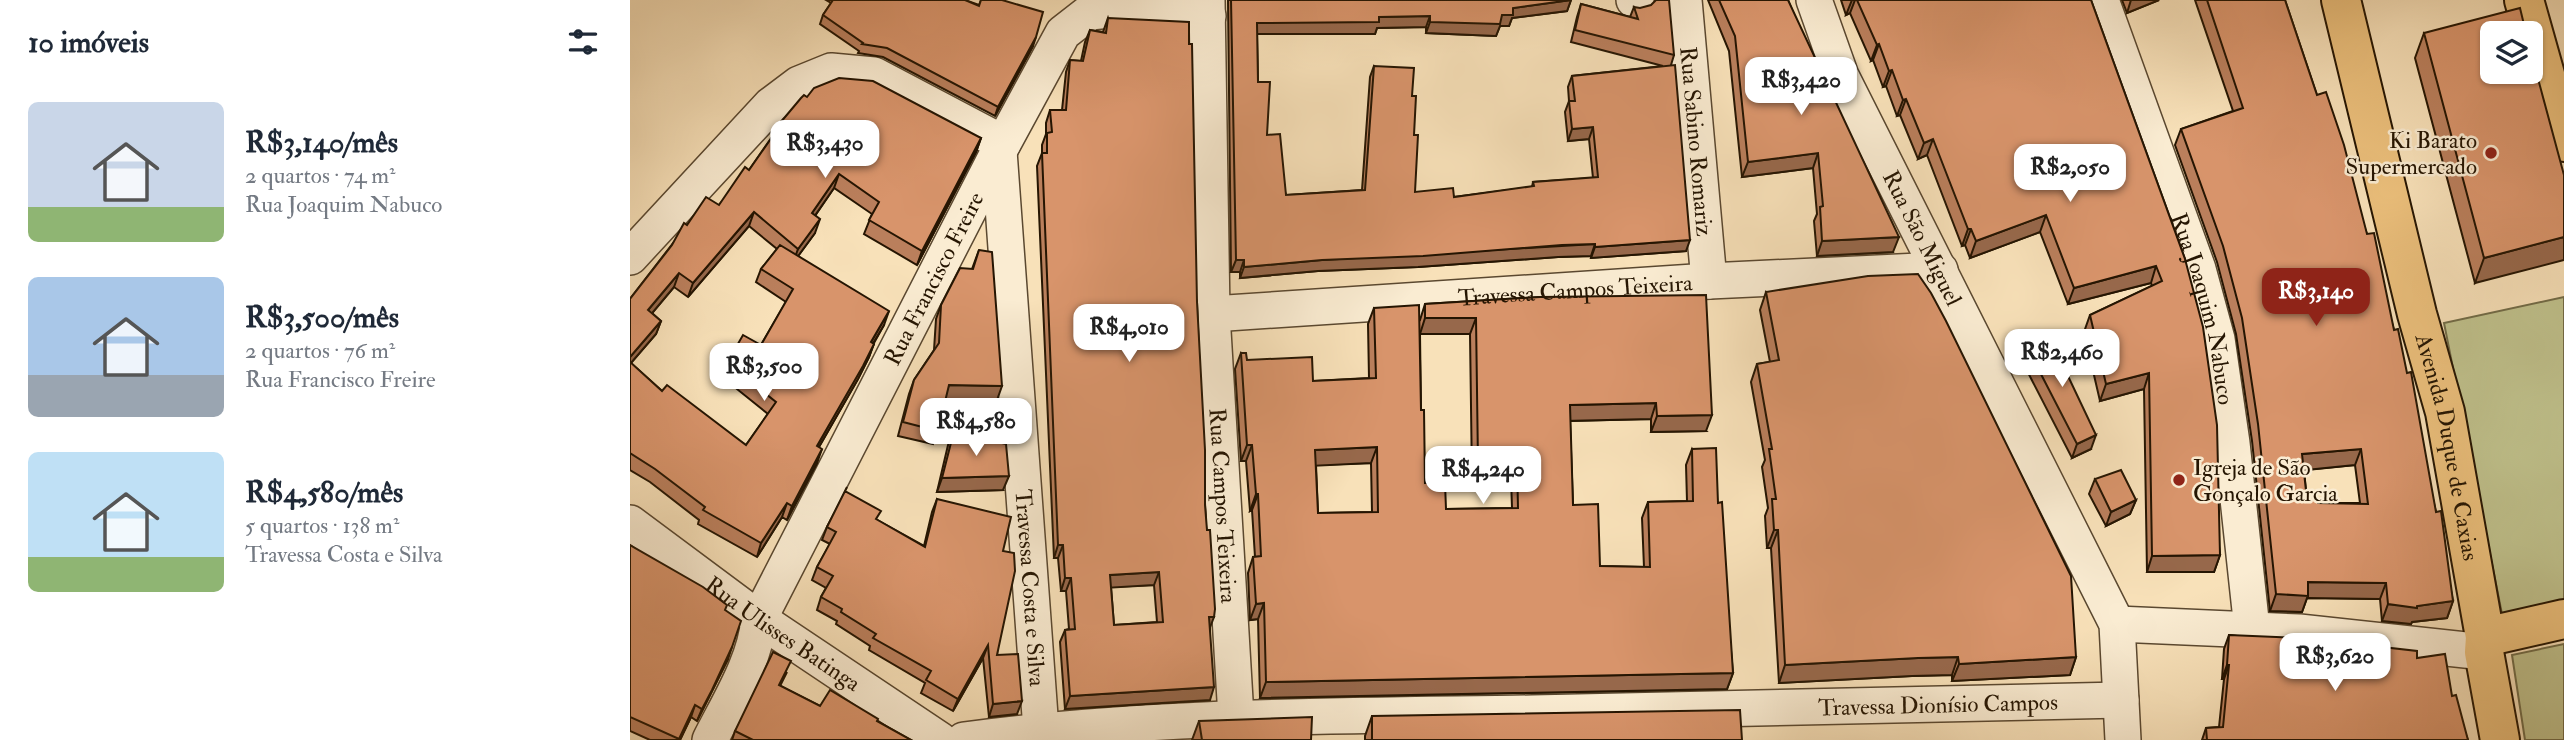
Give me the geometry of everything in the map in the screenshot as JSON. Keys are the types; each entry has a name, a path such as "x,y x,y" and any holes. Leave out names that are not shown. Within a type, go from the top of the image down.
{"main road":[{"path":"2524,0 2564,142"},
{"name":"Avenida Duque de Caxias","path":"2351,2 2417,314 2445,412 2500,740"},
{"path":"2484,644 2533,624 2564,619"}],"street":[{"name":"Rua Sabino Romariz","path":"1684,0 1709,281"},
{"name":"Rua São Miguel","path":"1814,0 1841,76 2118,624"},
{"name":"Rua Joaquim Nabuco","path":"2101,0 2198,268 2217,339 2232,443 2252,629"},
{"name":"Rua Francisco Freire","path":"710,740 746,667 757,638 759,619 1001,147 1063,33 1090,12 1207,8"},
{"name":"Rua Campos Teixeira","path":"1207,8 1212,314 1236,717"},
{"path":"630,257 771,105 799,83 831,71 874,75 1001,147"},
{"name":"Travessa Costa e Silva","path":"1001,147 1041,730"},
{"name":"Travessa Campos Teixeira","path":"1212,314 1709,281 1940,271"},
{"name":"Rua Ulisses Batinga","path":"630,523 759,619 940,740"},
{"path":"2123,740 2118,624 2252,629 2484,644"},
{"name":"Travessa Dionísio Campos","path":"964,740 1041,730 1185,731 1236,717 1757,725 2121,700"}],"green space":[{"path":"2564,297 2564,612 2503,619 2444,323"},
{"path":"2564,644 2564,740 2525,740 2512,655"}],"building":[{"path":"833,0 965,0 979,6 981,0 1002,0 1043,12 1036,37 998,107 887,48 862,44 823,15"},
{"path":"1231,0 1571,0 1513,8 1513,15 1502,15 1500,24 1430,22 1430,16 1379,17 1379,22 1257,23 1258,82 1270,82 1267,135 1280,134 1286,195 1365,190 1374,66 1414,68 1414,135 1418,135 1415,192 1453,188 1454,197 1534,186 1533,182 1598,177 1593,127 1572,129 1569,101 1575,101 1572,76 1675,65 1690,240 1595,247 1595,244 1562,245 1244,267 1244,260 1236,260"},
{"path":"1656,0 1669,0 1674,55 1575,30 1581,4 1638,19 1634,7 1651,5"},
{"path":"1719,0 1788,0 1899,237 1822,241 1820,207 1823,206 1818,153 1748,162 1735,36"},
{"path":"1857,0 2091,0 2185,259 2203,327 2217,425 2220,555 2152,556 2149,373 2106,384 2090,315 2162,281 2156,266 2074,288 2046,215 1976,241 1971,229 1968,229 1933,139 1924,143 1906,99 1903,100 1892,70 1889,71"},
{"path":"2207,0 2285,0 2317,95 2326,92 2344,145 2367,234 2374,233 2394,330 2398,329 2407,373 2411,372 2436,512 2441,511 2453,601 2417,608 2388,604 2386,583 2308,582 2308,596 2276,594 2258,424 2242,318 2223,246 2181,129 2243,108","holes":["2361,449 2368,504 2318,503 2317,499 2307,500 2302,454"]},
{"name":"Ki Barato Supermercado","path":"2520,8 2523,21 2480,21 2480,84 2539,84 2564,175 2564,237 2484,258 2424,33"},
{"path":"1108,18 1189,22 1189,44 1192,44 1197,302 1205,450 1205,505 1207,530 1210,530 1215,609 1214,617 1209,617 1214,687 1070,696 1065,630 1075,629 1071,578 1065,578 1063,545 1058,545 1042,153 1047,153 1047,133 1052,132 1050,110 1066,110 1070,60 1083,61 1090,30 1106,33","holes":["1159,572 1163,622 1114,625 1110,575"]},
{"path":"839,78 873,81 981,138 922,251 869,220 879,202 839,174 812,213 820,219 798,249 754,212 693,283 679,273 648,310 661,321 630,357 630,299 672,245 684,223 687,225 706,197 719,205 745,167 749,170 777,130 775,129 804,95 807,97 814,88"},
{"path":"780,245 889,311 871,342 874,344 863,366 817,446 822,449 792,506 787,503 761,543 703,510 705,507 630,453 630,362 662,391 667,385 746,445 776,402 727,363 743,335 761,345 793,289 761,269"},
{"path":"979,250 992,252 1002,386 949,385 938,431 903,422 914,380 939,343 941,305 960,268 973,269"},
{"path":"1918,274 1946,321 2071,576 2076,657 1959,664 1958,657 1785,665 1778,530 1774,530 1772,499 1776,499 1769,449 1772,449 1757,364 1779,360 1766,292 1868,276"},
{"path":"1706,295 1712,415 1657,416 1656,403 1570,405 1573,505 1598,504 1600,566 1650,567 1648,502 1693,501 1692,449 1716,448 1718,503 1722,502 1733,673 1266,682 1264,603 1256,604 1253,557 1261,556 1258,494 1252,445 1247,445 1241,353 1246,353 1247,360 1312,357 1313,381 1376,378 1374,308 1419,305 1425,483 1445,483 1446,509 1518,508 1517,462 1478,462 1476,318 1425,318 1425,304 1540,297","holes":["1377,447 1378,512 1318,513 1315,450"]},
{"path":"2049,336 2096,435 2077,444 2027,347"},
{"path":"954,431 1006,444 1009,476 942,478"},
{"path":"2121,470 2136,500 2111,512 2095,479"},
{"path":"845,491 881,511 876,519 925,547 937,499 1011,517 1003,551 1014,553 1015,571 997,655 1018,654 1022,701 993,704 988,645 958,699 926,680 931,671 873,638 876,634 821,597 833,576 817,567 836,532 827,527"},
{"path":"630,545 703,587 727,605 725,610 741,621 712,690 702,709 695,705 679,739 630,717"},
{"path":"2229,635 2303,638 2417,651 2417,658 2445,654 2452,696 2456,695 2468,740 2207,740 2206,728 2223,727"},
{"path":"773,652 791,661 779,685 820,706 830,690 911,740 753,740 735,731"},
{"path":"1740,710 1742,740 1372,740 1372,716"},
{"path":"1312,717 1311,740 1202,740 1199,721"}],"place":[{"name":"Ki Barato Supermercado","path":"2491,153"},
{"name":"Igreja de São Gonçalo Garcia","path":"2179,480"}]}
